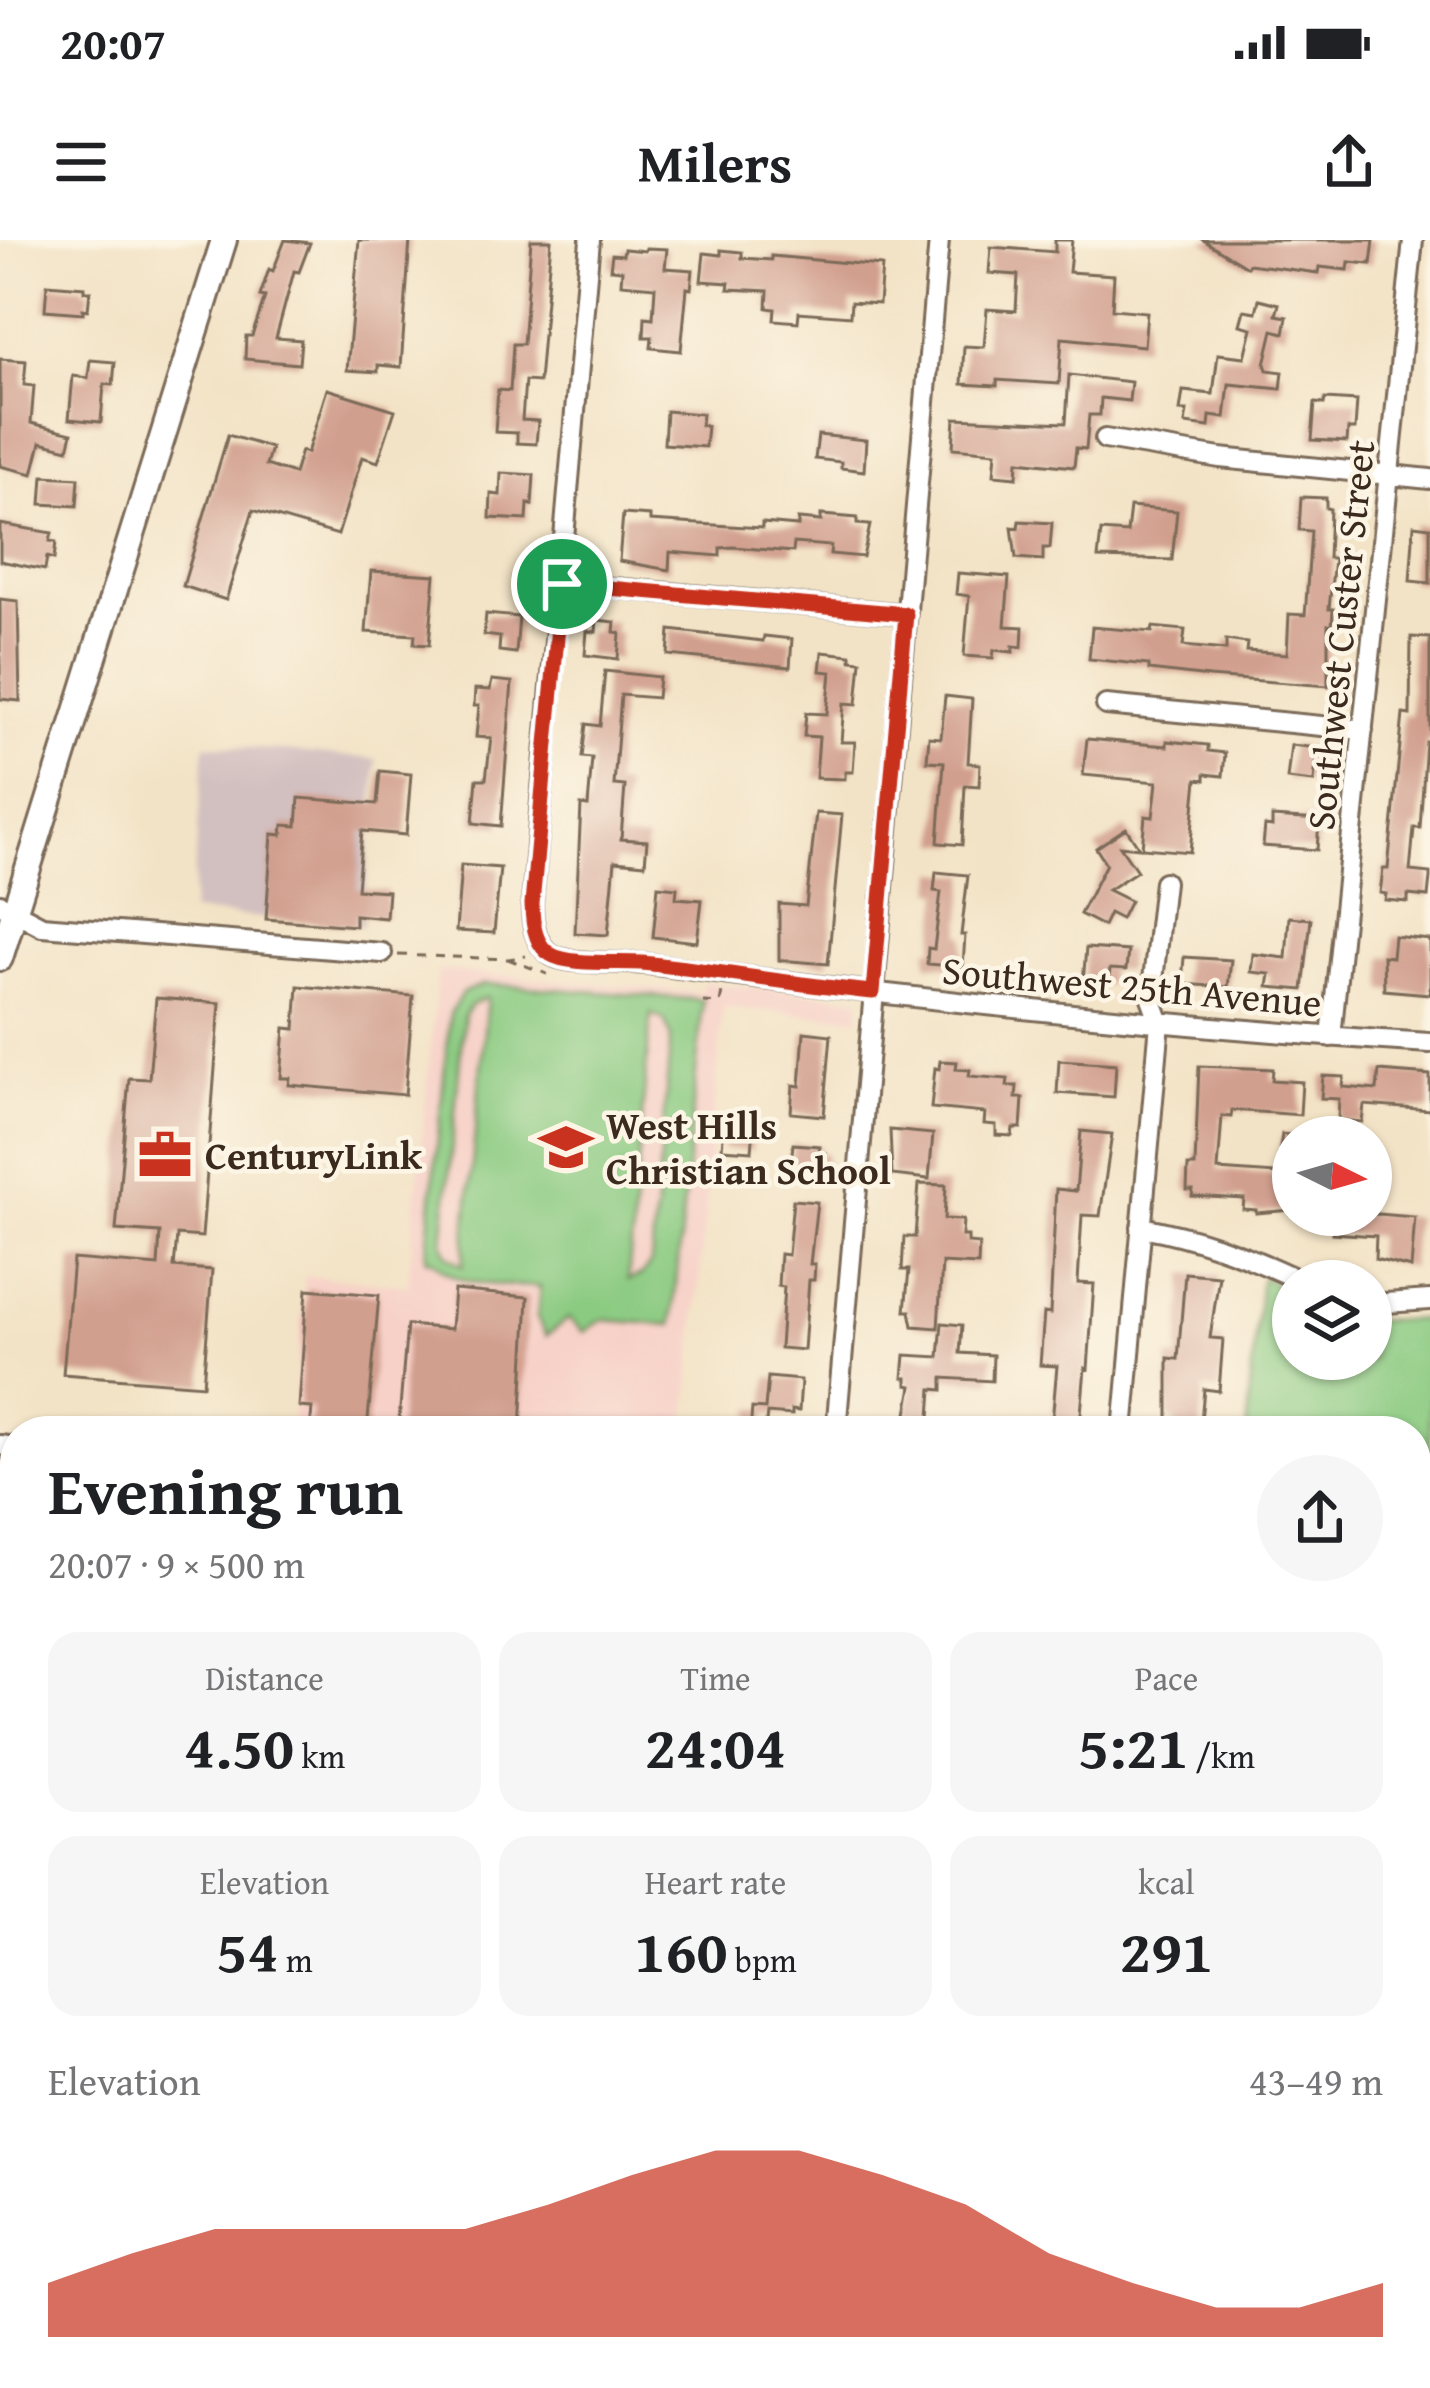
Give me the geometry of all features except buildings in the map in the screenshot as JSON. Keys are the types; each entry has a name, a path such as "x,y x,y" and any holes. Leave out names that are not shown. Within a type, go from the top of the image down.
{"main road":[{"path":"0,958 7,908 224,240"}],"street":[{"path":"544,949 535,931 532,904 590,240"},
{"path":"837,1416 939,240"},
{"name":"Southwest Custer Street","path":"1331,1037 1414,240"},
{"path":"1105,439 1220,458 1430,479"},
{"path":"523,580 906,614"},
{"path":"1106,705 1363,730"},
{"path":"1124,1416 1160,1023 1151,998 1164,882"},
{"path":"7,908 42,926 382,953"},
{"name":"Southwest 25th Avenue","path":"544,949 557,957 642,963 896,998 1430,1043"},
{"path":"1141,1227 1190,1236 1272,1267"},
{"path":"1392,1303 1430,1300"}],"path":[{"path":"382,953 508,959 544,949"}],"shaded area":[{"path":"205,744 377,759 363,926 191,912"},
{"name":"West Hills Christian School","path":"438,970 701,993 703,983 860,998 859,1018 723,1007 687,1416 293,1416 305,1276 408,1285"}],"green space":[{"path":"484,984 703,1000 672,1325 602,1320 584,1332 569,1318 546,1336 537,1318 540,1287 468,1281 426,1259 450,1014 462,993","holes":["487,999 463,1266 447,1255 443,1242 464,1015 471,1005","651,1014 664,1020 671,1036 651,1262 642,1275 628,1280"]},
{"path":"1261,1277 1272,1282 1272,1380 1392,1380 1392,1320 1430,1319 1430,1416 1247,1416"}],"place":[{"name":"West Hills Christian School","path":"566,1147"},
{"name":"CenturyLink","path":"165,1155"}],"route":[{"path":"562,584 906,614 873,992 557,957 544,949 532,920 532,904 562,584"}]}
